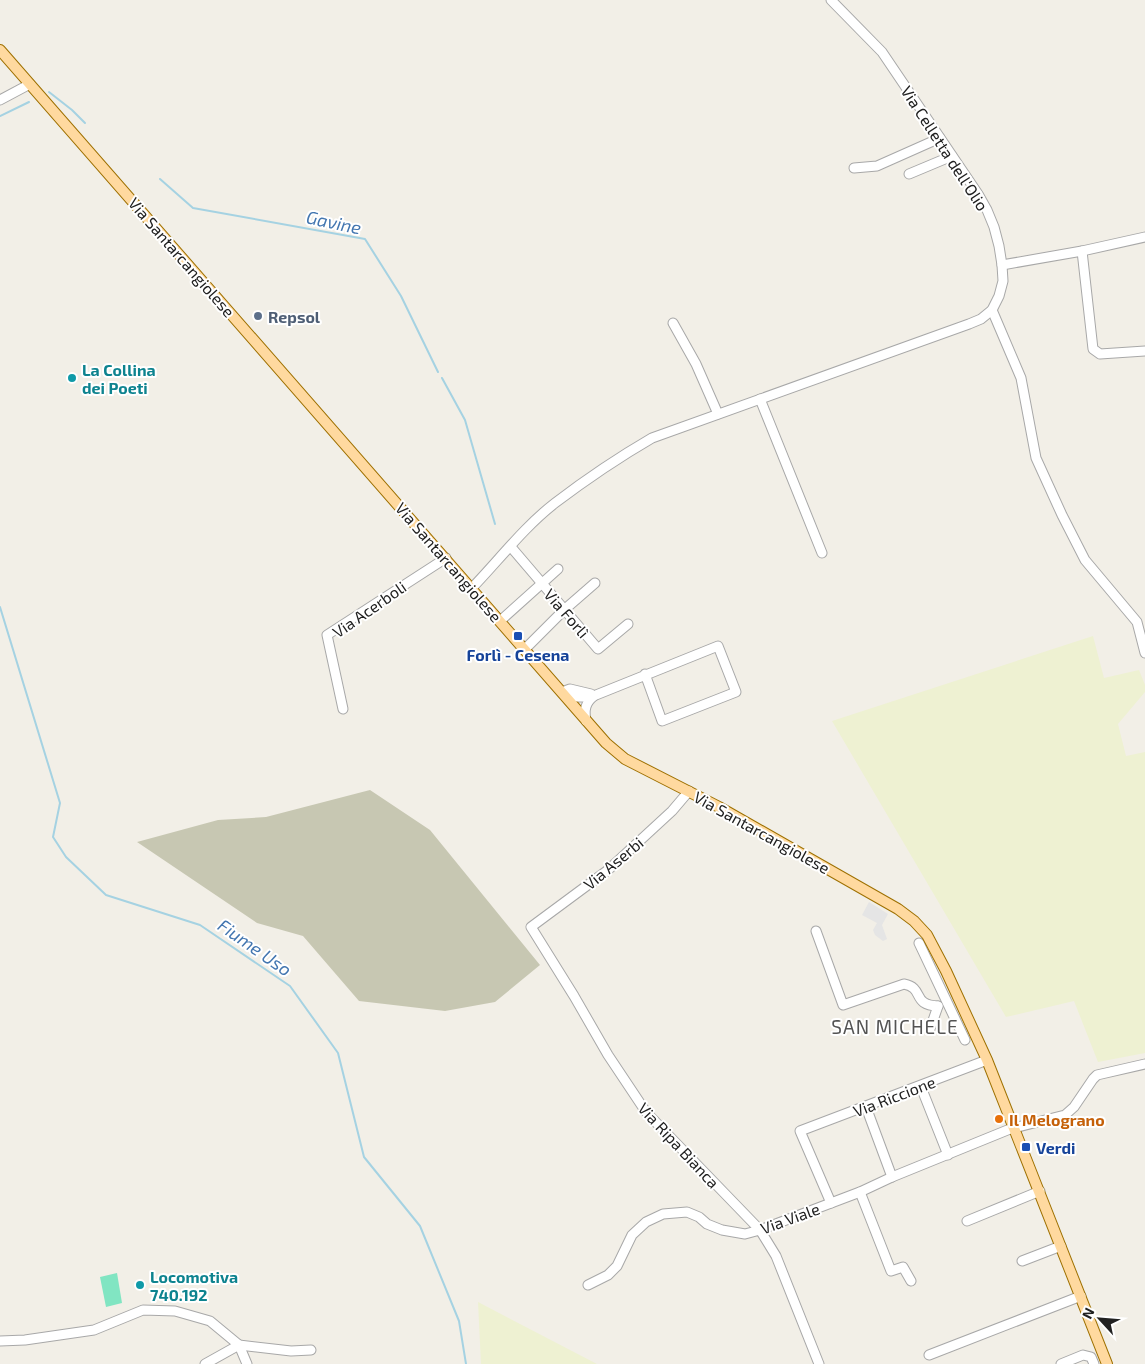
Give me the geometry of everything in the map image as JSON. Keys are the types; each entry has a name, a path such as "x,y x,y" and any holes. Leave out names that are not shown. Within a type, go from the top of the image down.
{"main road":[{"name":"Via Santarcangiolese","path":"0,50 606,743 625,758 689,791 890,904 914,921 926,935 987,1060 1108,1364"}],"street":[{"name":"Via Celletta dell'Olio","path":"831,0 882,52 987,210 994,227 1002,265 1002,289 992,310"},
{"path":"0,100 30,84"},
{"path":"854,168 877,166 940,138"},
{"path":"909,174 952,156"},
{"path":"1002,265 1082,251 1145,237"},
{"path":"1082,251 1093,349 1100,354 1145,351"},
{"path":"472,588 555,503 652,438 969,324 981,319 992,310 1021,378 1036,458 1085,560 1138,622 1145,653"},
{"path":"673,323 696,364 718,414"},
{"path":"760,399 822,553"},
{"name":"Via Forlì","path":"511,547 598,650 628,624"},
{"name":"Via Acerboli","path":"343,709 328,635 446,558"},
{"path":"500,621 558,569"},
{"path":"525,649 564,610 596,583"},
{"path":"565,694 589,697 596,695 645,674 718,646 736,692 662,721 645,674"},
{"path":"586,721 584,712 586,704 596,695"},
{"name":"Via Aserbi","path":"531,927 608,870 672,811 689,791"},
{"name":"Via Ripa Bianca","path":"531,927 608,1055 646,1112 760,1230 776,1256 819,1364"},
{"path":"816,931 843,1005 904,984 910,985 916,990 922,1002 926,1005 938,1006"},
{"path":"919,943 965,1040"},
{"path":"930,1029 938,1006 956,994"},
{"name":"Via Riccione","path":"831,1203 800,1131 921,1087 987,1060"},
{"name":"Via Viale","path":"588,1286 608,1275 617,1266 632,1235 646,1222 663,1214 687,1212 699,1217 706,1224 722,1230 745,1234 760,1230 860,1192 892,1177 1015,1128 1066,1115 1097,1075 1145,1064"},
{"path":"921,1087 948,1155"},
{"path":"866,1107 892,1177"},
{"path":"967,1221 1040,1191"},
{"path":"860,1192 891,1271 904,1267 911,1281"},
{"path":"1022,1261 1061,1246"},
{"path":"929,1355 1081,1296"},
{"path":"0,1342 94,1330 143,1310 175,1311 210,1321 240,1345 247,1364"},
{"path":"205,1364 240,1345 291,1351 311,1350"},
{"path":"1061,1364 1083,1355 1092,1360"}],"shaded area":[{"path":"1093,636 1104,678 1139,670 1145,685 1145,692 1118,724 1126,756 1145,752 1145,1053 1098,1062 1074,1001 1006,1017 832,721"},
{"path":"370,790 430,830 540,965 495,1002 445,1011 359,1001 303,936 257,923 137,842 218,820 266,817"},
{"path":"869,902 888,914 882,925 887,939 883,941 875,935 873,930 877,923 862,915"},
{"path":"478,1302 597,1364 481,1364"}],"green space":[{"path":"117,1273 122,1303 106,1307 100,1277"}],"waterway":[{"name":"Gavine","path":"49,92 85,123"},
{"name":"Gavine","path":"0,116 29,102"},
{"name":"Gavine","path":"160,179 193,208 365,239 401,296 438,372"},
{"name":"Gavine","path":"442,378 465,420 495,524"},
{"name":"Fiume Uso","path":"0,607 60,803 53,837 66,857 106,895 200,925 290,986 338,1053 364,1157 420,1226 459,1321 466,1364"}],"place":[{"name":"Repsol","path":"258,316"},
{"name":"La Collina dei Poeti","path":"72,378"},
{"name":"Forlì - Cesena","path":"518,636"},
{"name":"Il Melograno","path":"999,1119"},
{"name":"Verdi","path":"1026,1147"},
{"name":"Locomotiva 740.192","path":"140,1285"}],"district":[{"name":"SAN MICHELE","path":"895,1026"}]}
